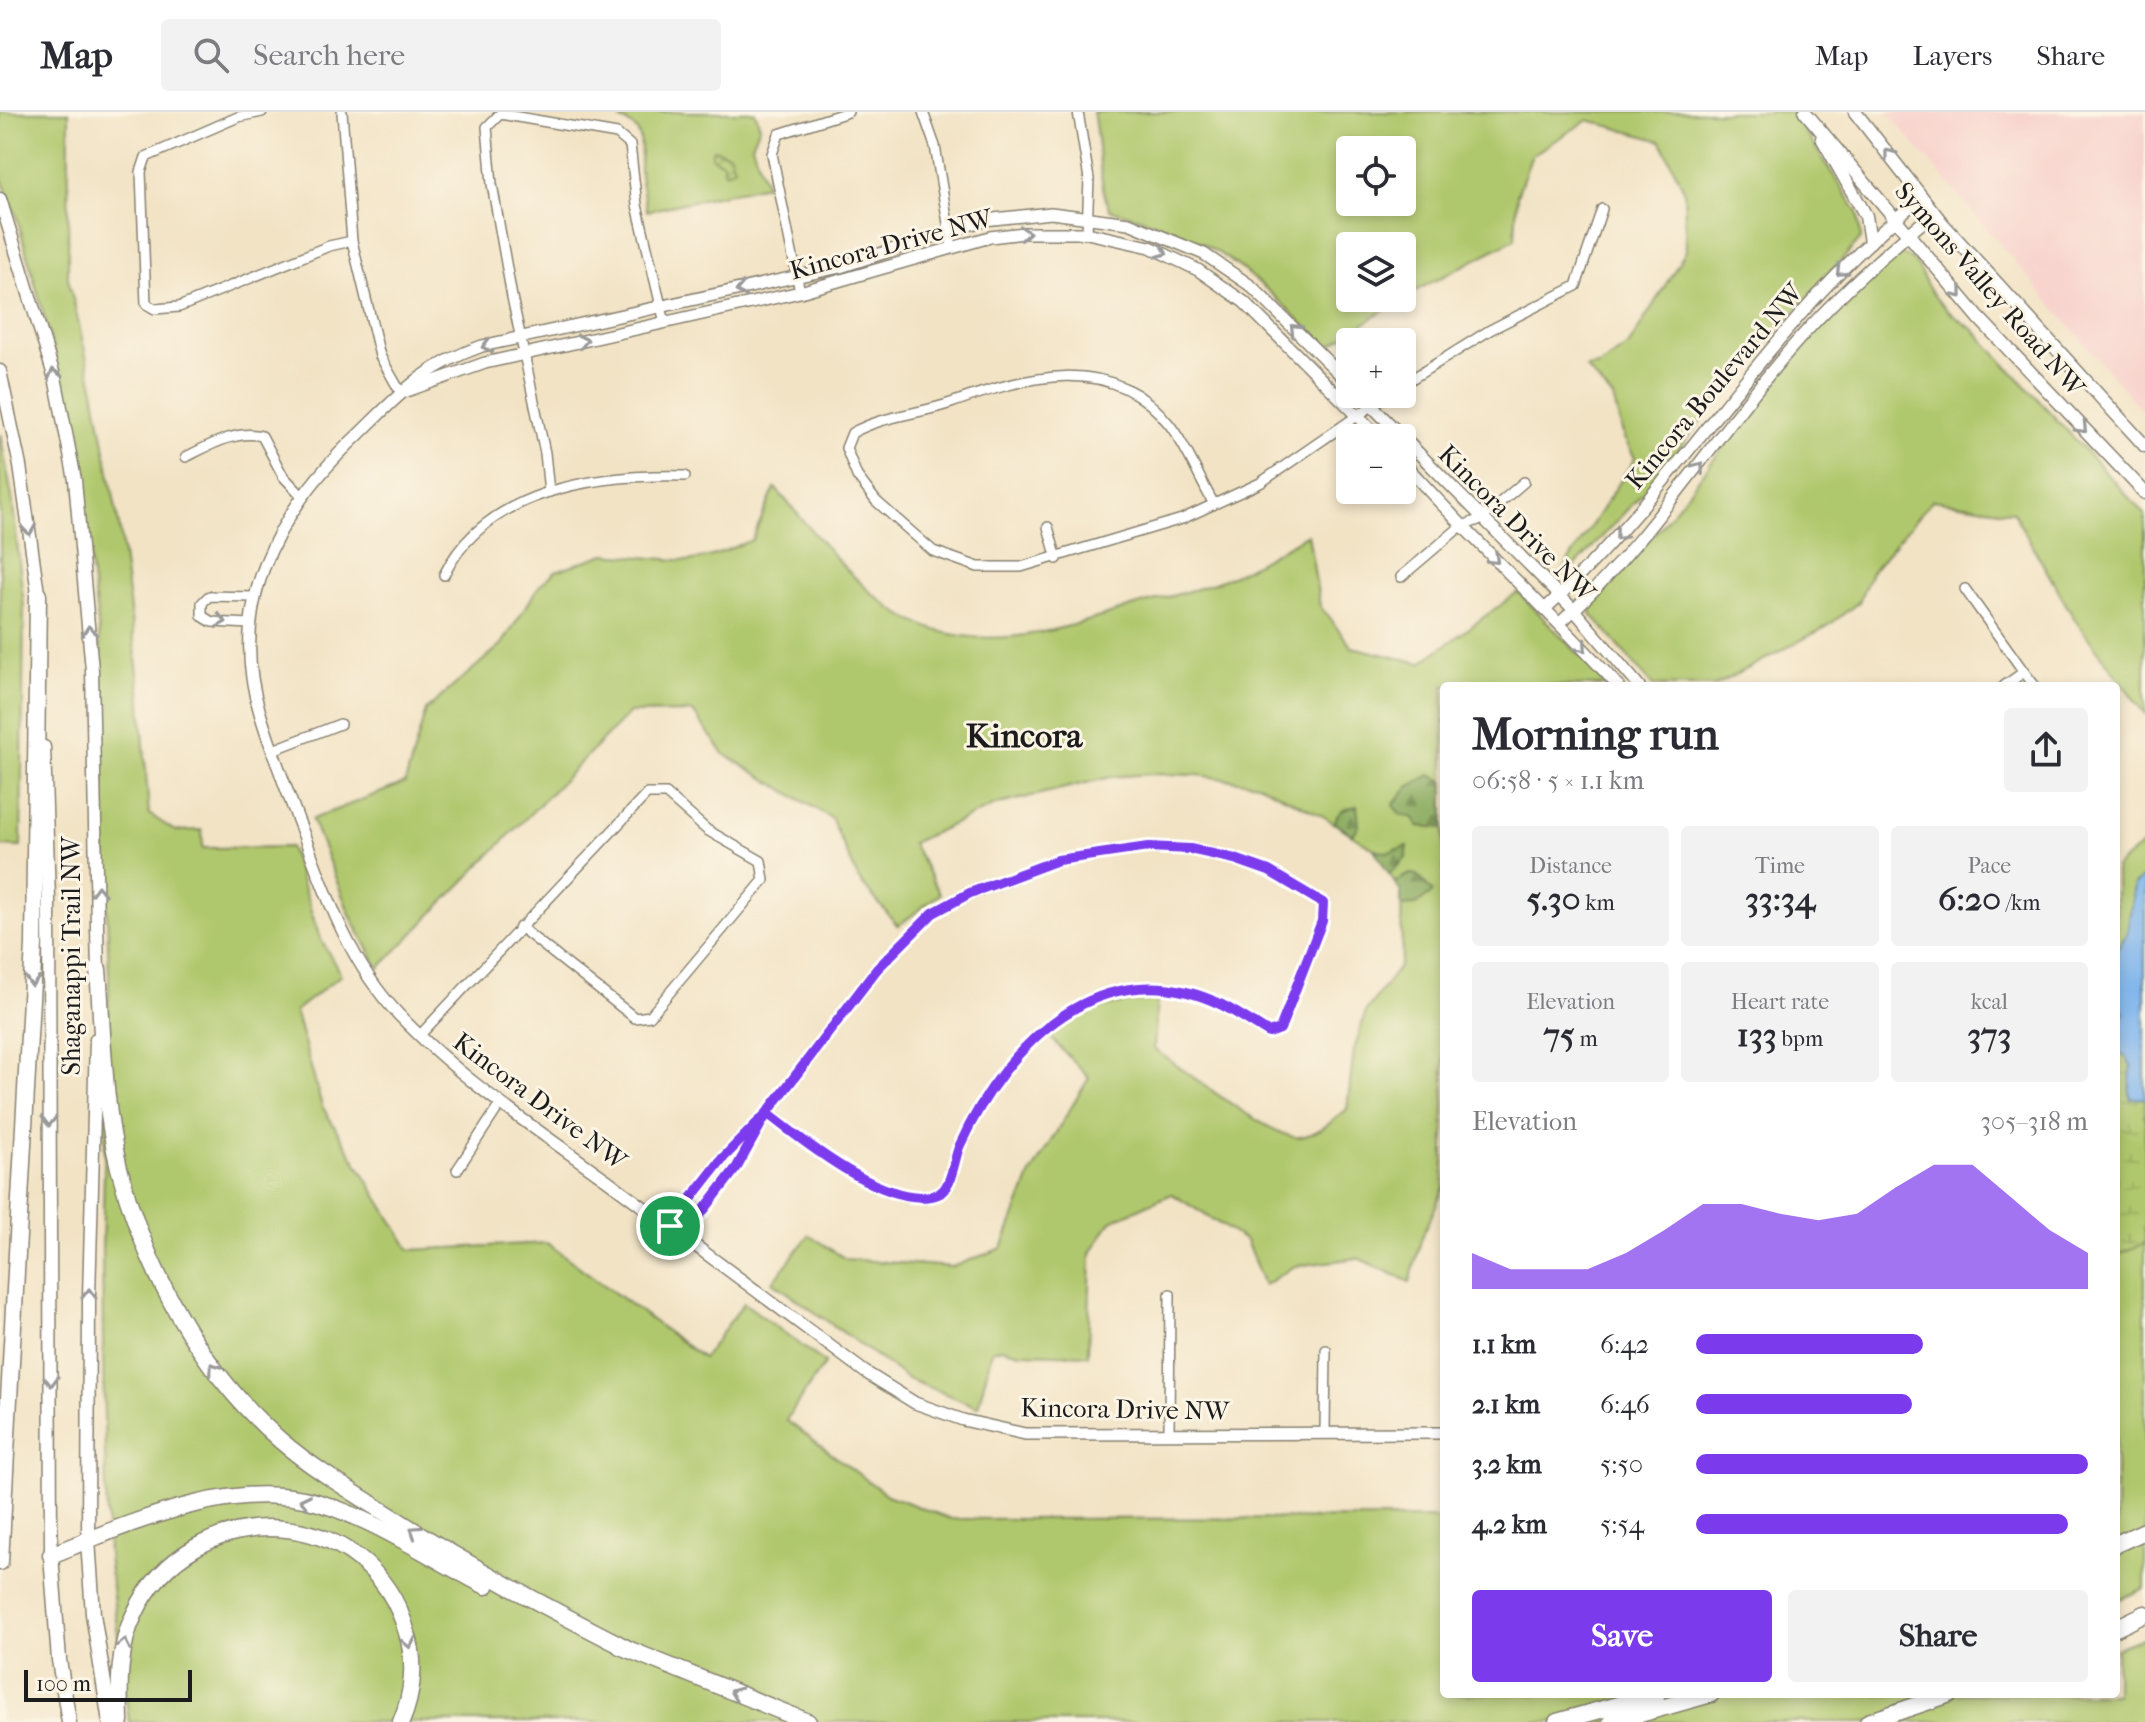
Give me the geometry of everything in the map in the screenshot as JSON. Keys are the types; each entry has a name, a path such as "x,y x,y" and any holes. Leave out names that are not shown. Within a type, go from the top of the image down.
{"highway":[{"path":"0,1562 34,945 38,595"},
{"path":"98,969 110,1120 133,1216 169,1297 225,1383 280,1440 310,1464 456,1557 630,1650"},
{"path":"51,1555 88,1540 216,1501 261,1495 299,1498 359,1519 514,1601 808,1722"},
{"path":"120,1722 119,1673 125,1641 134,1614 152,1584 176,1559 214,1538 254,1527 276,1527 310,1534 346,1548 380,1577 403,1618 412,1661 410,1694 401,1722"},
{"path":"2120,1542 2145,1531"},
{"path":"2120,1628 2145,1614"},
{"path":"2120,1629 2145,1622"},
{"path":"1557,1722 1643,1698"},
{"path":"1611,1722 1697,1698"},
{"path":"1868,1722 1938,1698"}],"main road":[{"name":"Symons Valley Road NW","path":"1805,112 1910,232 1979,318 2145,493"},
{"path":"1805,112 1866,216 1870,242"},
{"name":"Symons Valley Road NW","path":"1855,112 1934,213 2145,446"},
{"name":"Shaganappi Trail NW","path":"0,199 52,368 75,480 92,670 98,969 89,1297 88,1540 93,1614 110,1722"},
{"name":"Shaganappi Trail NW","path":"0,371 20,466 38,595 49,899 51,1555 59,1660 69,1722"}],"street":[{"path":"262,112 238,117 146,157 141,172 146,304 155,309 179,307 329,246 352,241"},
{"path":"342,112 352,241 380,356 401,393"},
{"path":"800,292 772,154 774,143 779,134 848,112"},
{"path":"923,112 935,146 952,247"},
{"path":"1078,112 1089,179 1087,233"},
{"path":"549,492 545,453 522,353 492,184 487,127 500,114 617,134 630,145 637,205 665,323"},
{"name":"Kincora Boulevard NW","path":"1546,608 1633,519 1787,327 1870,242 1922,197"},
{"path":"1416,376 1490,330 1576,286 1602,209"},
{"name":"Kincora Boulevard NW","path":"1560,623 1667,509 1776,365 1910,232 1934,213"},
{"name":"Kincora Drive NW","path":"1336,371 1230,270 1153,230 1088,215 1015,214 948,231 797,278 520,338 454,356 414,379 341,450 303,497 274,540 253,597 250,624 257,698 273,750 342,932 367,977 420,1035 501,1103 865,1372 915,1403 963,1420 1025,1434 1440,1433"},
{"name":"Kincora Drive NW","path":"401,393 522,353 800,292 952,247 1024,233 1087,233 1150,247 1221,285 1244,302 1367,424"},
{"path":"1214,504 1169,424 1133,392 1085,377 1064,374 1029,377 852,433 846,448 857,476 876,501 933,551 961,562 991,568 1021,567 1057,559 1182,519 1260,483 1369,408"},
{"name":"Kincora Drive NW","path":"1374,408 1560,595 1636,682"},
{"path":"186,457 250,432 262,436 283,476 303,497"},
{"path":"444,575 456,549 482,523 519,502 549,492 632,477 685,476"},
{"name":"Kincora Drive NW","path":"1416,477 1460,527 1546,608 1614,682"},
{"path":"1401,577 1460,527 1481,519 1524,482"},
{"path":"1048,527 1057,559"},
{"path":"1965,589 2032,682"},
{"path":"250,624 212,622 202,616 202,603 209,596 253,597"},
{"path":"2010,682 2024,672"},
{"path":"273,750 340,724"},
{"path":"420,1035 520,927 647,794 666,794 707,830 761,861 765,873 764,880 650,1016 635,1018 520,927"},
{"path":"670,1226 722,1159 767,1113 867,982 915,930 951,902 1011,876 1093,852 1169,847 1247,863 1301,887 1323,903 1322,921 1280,1029 1269,1033 1220,1004 1175,992 1148,989 1107,994 1074,1008 1041,1029 999,1076 958,1148 945,1188 937,1194 906,1194 861,1178 830,1161 767,1113"},
{"path":"457,1170 501,1103"},
{"path":"684,1236 737,1167 767,1113"},
{"path":"1169,1433 1170,1294"},
{"path":"1325,1432 1326,1350"}],"shaded area":[{"path":"1887,112 2145,112 2145,414"}],"green space":[{"path":"0,112 69,112 68,278 94,390 120,531 140,689 149,814 175,831 202,830 203,848 290,847 320,938 341,975 295,1011 322,1106 410,1250 547,1243 703,1358 744,1303 825,1363 786,1420 887,1495 951,1519 1440,1518 1440,1698 2120,1698 2120,1646 2145,1637 2145,1722 129,1722 108,1556 104,1421 102,1249 109,978 99,633 86,528 55,356 16,214 0,175"},
{"path":"623,112 755,112 760,126 752,145 766,185 647,211 641,178 641,142 636,129 621,120"},
{"path":"1093,112 1792,112 1858,212 1861,239 1743,369 1650,485 1564,578 1559,576 1635,458 1624,438 1613,398 1586,368 1599,366 1629,345 1686,251 1684,190 1661,141 1588,120 1532,155 1517,195 1515,239 1416,290 1416,232 1336,232 1336,312 1382,312 1358,328 1336,328 1336,342 1327,348 1254,278 1205,245 1178,232 1110,210 1104,190"},
{"path":"713,149 729,154 734,168 725,172 723,163 711,157"},
{"path":"1899,254 1914,262 1941,304 1973,329 2145,515 2145,714 2075,620 2013,512 1932,500 1871,572 1859,602 1828,626 1723,682 1650,682 1591,614 1599,593 1657,531 1771,384 1869,272"},
{"path":"0,433 12,497 24,607 21,847 0,846"},
{"path":"775,488 831,553 877,598 923,625 952,634 983,638 1045,632 1188,592 1245,569 1308,534 1320,606 1352,647 1421,663 1518,592 1606,682 1440,682 1440,1197 1422,1237 1410,1282 1358,1258 1295,1266 1264,1285 1246,1241 1172,1194 1111,1221 1091,1253 1088,1355 1020,1353 1001,1348 992,1351 978,1407 908,1379 773,1282 809,1235 846,1259 952,1267 1002,1248 1031,1174 1089,1078 1049,1036 1086,1013 1127,1002 1157,1000 1154,1049 1250,1116 1288,1135 1300,1137 1313,1133 1347,1109 1354,1050 1366,1011 1399,967 1402,955 1401,892 1374,849 1323,816 1258,784 1198,775 1111,777 995,805 912,843 940,894 898,926 859,880 831,818 724,754 693,712 629,713 379,968 351,917 312,819 405,783 426,710 502,644 540,585 556,571 605,554 689,561 712,556 752,540"},
{"path":"1430,775 1440,779 1440,828 1418,826 1414,818 1400,814 1393,805 1407,788"},
{"path":"1357,806 1359,825 1353,835 1335,823 1342,811"},
{"path":"2145,843 2145,1588 2120,1599 2120,863"},
{"path":"1408,846 1406,858 1389,874 1374,849 1388,852"},
{"path":"1410,874 1417,875 1433,892 1416,905 1401,906 1401,892 1394,882"},
{"path":"2145,875 2145,1243 2120,1253 2120,944 2127,934 2134,885"}],"water":[{"path":"2145,875 2145,1098 2131,1099 2131,1066 2120,1054 2120,1024 2124,1012 2120,1005 2120,944 2127,934 2134,885"}],"district":[{"name":"Kincora","path":"1024,735"}],"route":[{"path":"670,1226 684,1236 737,1167 767,1113 817,1043 877,969 933,913 951,902 1058,860 1127,847 1169,847 1223,856 1269,871 1314,894 1323,903 1322,921 1280,1029 1269,1033 1220,1004 1175,992 1148,989 1107,994 1049,1022 1020,1049 979,1107 958,1148 945,1188 937,1194 906,1194 861,1178 830,1161 767,1113 722,1159 670,1226"}]}
